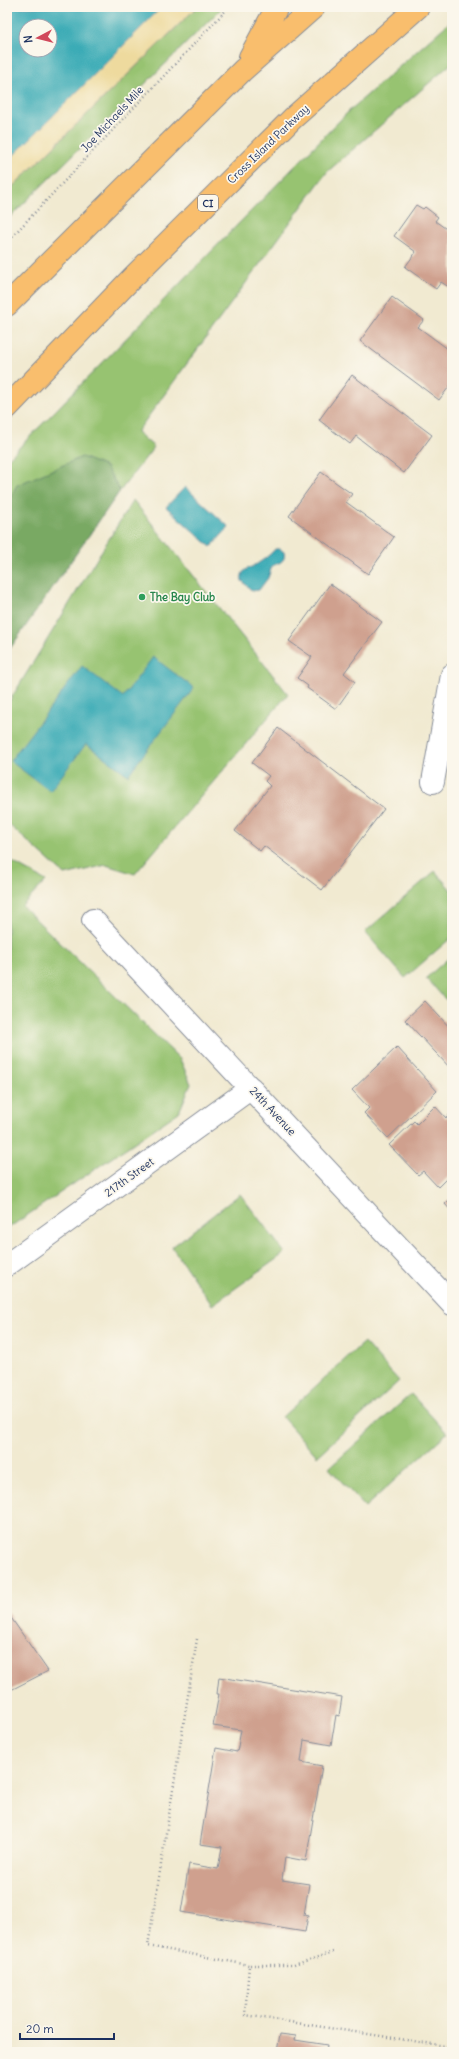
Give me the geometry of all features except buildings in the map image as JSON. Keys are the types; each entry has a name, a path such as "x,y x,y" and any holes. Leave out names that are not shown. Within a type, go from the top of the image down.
{"highway":[{"path":"243,70 277,7"},
{"path":"7,305 243,70 314,7"},
{"name":"Cross Island Parkway","path":"7,408 132,278 294,118 418,7"}],"street":[{"path":"433,782 452,674"},
{"name":"24th Avenue","path":"93,920 452,1304"},
{"name":"217th Street","path":"7,1265 251,1088"}],"path":[{"name":"Joe Michaels Mile","path":"7,242 229,7"},
{"path":"197,1639 148,1946 249,1964 294,1964 333,1952"},
{"path":"249,1964 245,2015 452,2047"}],"green space":[{"path":"197,7 223,7 7,220 7,192"},
{"path":"452,20 452,63 327,172 137,432 154,447 120,491 106,467 18,485 7,503 7,460 348,112"},
{"path":"82,457 106,467 120,491 7,653 7,503 17,485"},
{"name":"The Bay Club","path":"133,500 288,694 135,874 106,865 65,875 7,823 7,705"},
{"path":"7,859 46,881 22,906 180,1059 191,1084 179,1112 7,1229"},
{"path":"435,871 452,891 452,937 405,978 365,932"},
{"path":"452,955 452,995 446,1000 426,978"},
{"path":"240,1194 285,1253 212,1305 172,1247"},
{"path":"364,1342 399,1381 317,1456 282,1417"},
{"path":"411,1394 447,1433 365,1507 329,1468"}],"sand":[{"path":"162,7 197,7 7,192 7,162"}],"water":[{"path":"7,7 162,7 7,162"},
{"path":"185,487 229,527 211,547 166,507"},
{"path":"275,549 280,549 284,552 283,560 272,566 268,578 259,590 252,591 242,581 242,574 264,559"},
{"path":"153,657 194,688 128,775 86,744 50,791 10,761 82,666 123,697"}],"place":[{"name":"The Bay Club","path":"142,597"}]}
